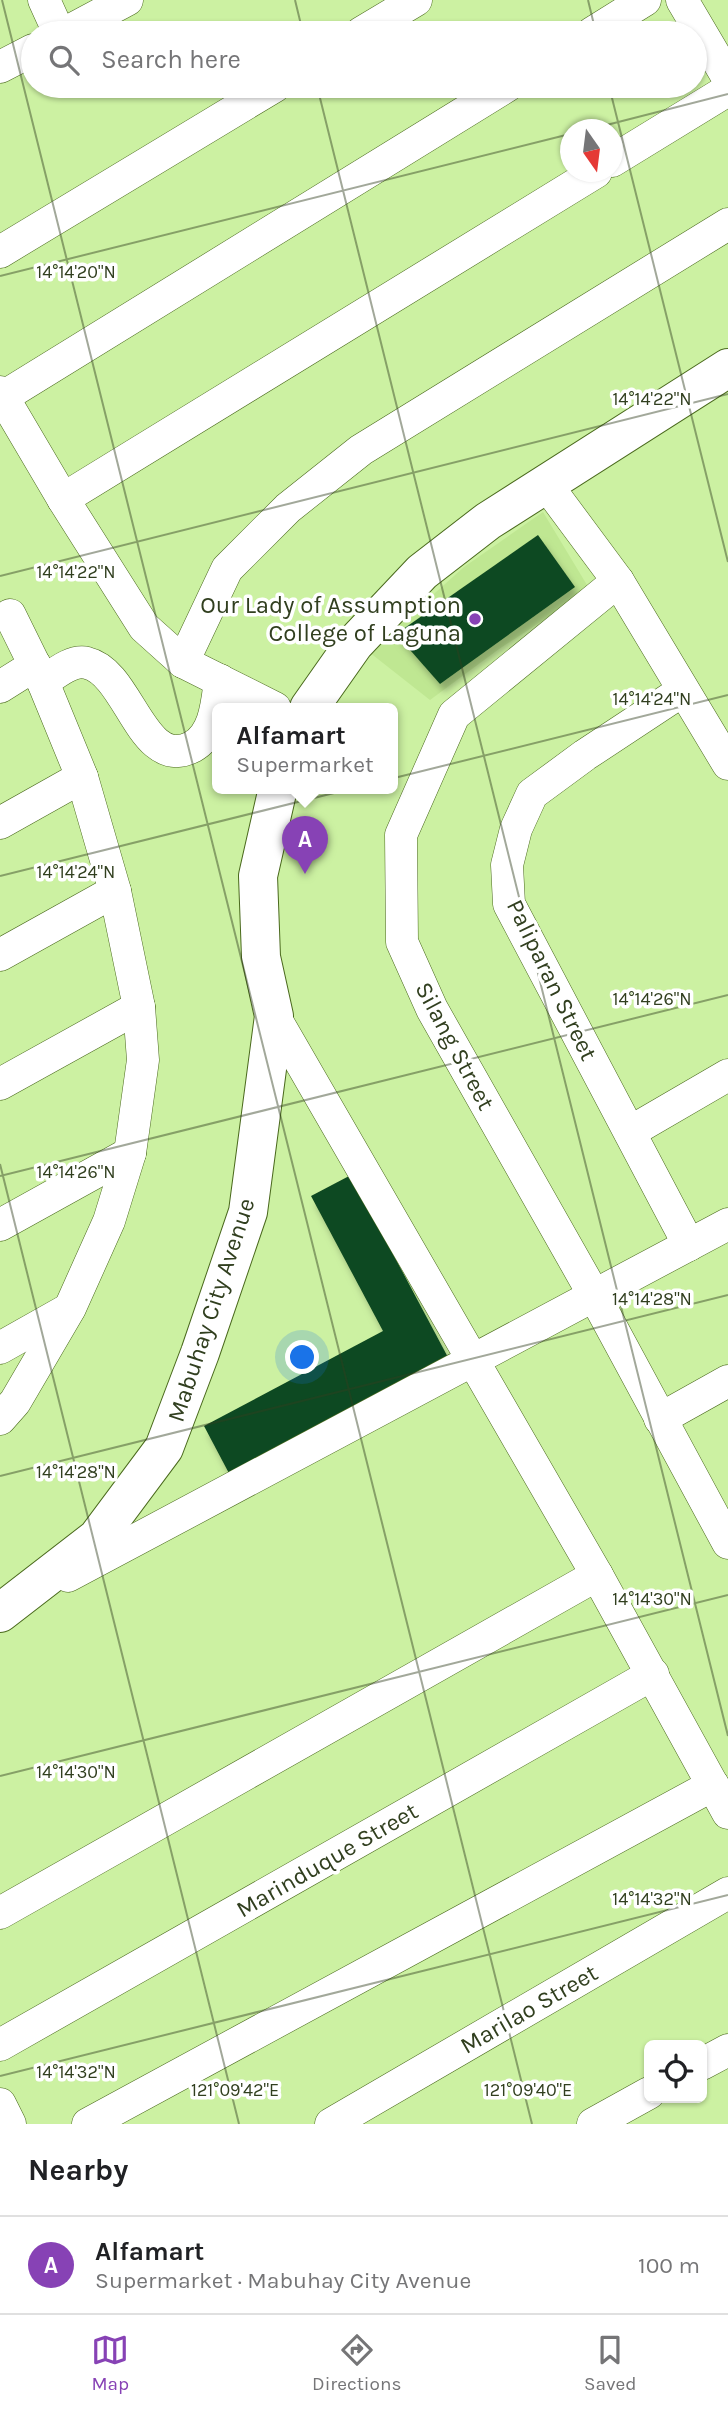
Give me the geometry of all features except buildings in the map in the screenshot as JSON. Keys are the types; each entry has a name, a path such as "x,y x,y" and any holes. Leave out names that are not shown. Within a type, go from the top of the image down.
{"street":[{"path":"44,0 54,21"},
{"path":"88,21 127,0"},
{"path":"381,21 416,0"},
{"path":"611,21 645,0"},
{"path":"681,0 694,21"},
{"path":"707,43 728,78"},
{"path":"0,67 21,56"},
{"path":"623,154 728,90"},
{"path":"0,252 255,98"},
{"path":"265,703 183,663 144,627 1,394 486,98"},
{"path":"63,499 580,182"},
{"path":"183,663 227,569 288,508 361,450 728,224"},
{"path":"313,703 354,644 422,572 488,521 728,368"},
{"path":"546,485 618,581 728,765"},
{"name":"Silang Street","path":"618,581 454,715 401,835 402,942 432,1009 594,1295 660,1419 724,1526"},
{"path":"0,1419 15,1402 70,1308 109,1221 130,1153 143,1060 139,1007 116,891 82,777 39,674 10,615"},
{"path":"0,687 71,664 87,663 104,672 120,688 143,731 159,746 173,750 188,749 198,744 212,723"},
{"path":"218,703 220,680"},
{"name":"Paliparan Street","path":"682,691 585,755 532,794 516,829 507,865 509,904 689,1245"},
{"path":"0,823 82,777"},
{"name":"Mabuhay City Avenue","path":"7,1609 97,1538 164,1448 248,1212 274,1016 261,957 258,876 277,794"},
{"path":"0,955 116,891"},
{"path":"0,1084 139,1007"},
{"path":"274,1016 597,1575 728,1813"},
{"path":"630,1132 728,1075"},
{"path":"0,1225 130,1153"},
{"name":"Mabuhay City Avenue","path":"7,1609 728,1224"},
{"path":"0,1348 70,1308"},
{"path":"660,1419 728,1381"},
{"path":"0,1913 597,1575"},
{"name":"Marinduque Street","path":"0,2045 653,1674"},
{"path":"88,2124 713,1785"},
{"name":"Marilao Street","path":"331,2124 728,1893"},
{"path":"707,2061 728,2050"},
{"path":"593,2124 644,2096"},
{"path":"0,2104 10,2124"}],"shaded area":[{"name":"Our Lady of Assumption College of Laguna","path":"543,512 590,590 499,649 430,700 369,652 464,567"}],"place":[{"name":"Our Lady of Assumption College of Laguna","path":"475,619"},
{"name":"Alfamart","path":"305,874"}]}
